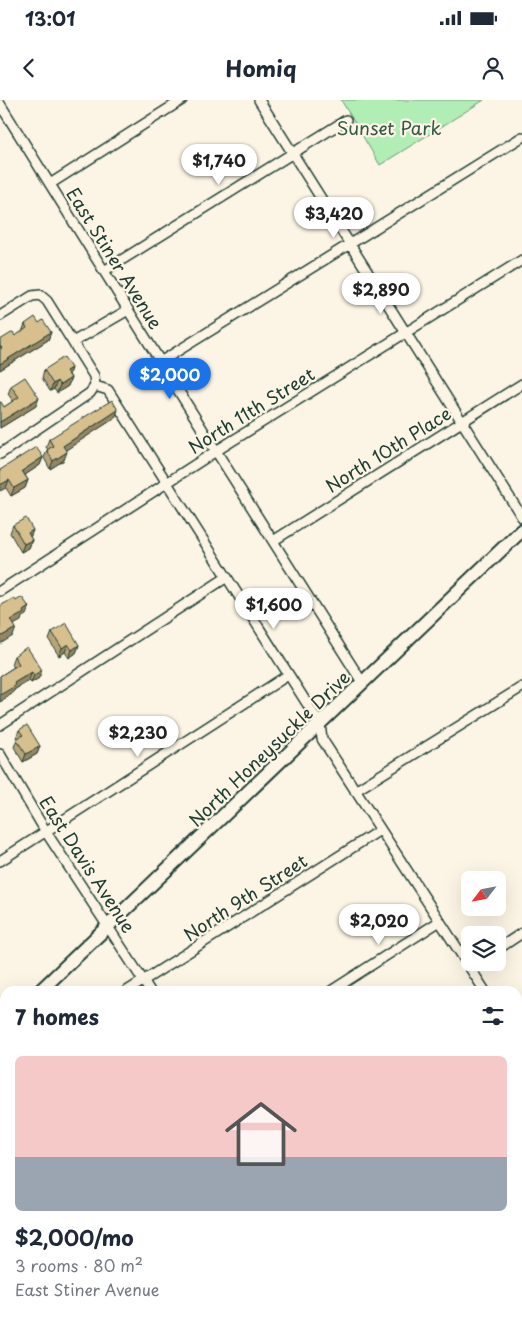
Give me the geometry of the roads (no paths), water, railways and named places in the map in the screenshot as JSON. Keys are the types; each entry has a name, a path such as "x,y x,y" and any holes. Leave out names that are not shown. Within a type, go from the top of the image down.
{"street":[{"path":"50,184 182,100"},
{"path":"259,100 522,517"},
{"name":"East Stiner Avenue","path":"0,104 362,682"},
{"path":"104,271 346,120"},
{"path":"160,362 522,137"},
{"name":"North 11th Street","path":"0,591 167,482 522,260"},
{"path":"0,316 32,296 40,295 47,301 94,376 95,386 90,393 0,454"},
{"path":"73,342 128,310"},
{"name":"North 10th Place","path":"273,541 522,384"},
{"path":"95,386 108,390 320,724 322,739 380,830 461,950"},
{"name":"North Honeysuckle Drive","path":"45,986 522,530"},
{"path":"0,725 227,577"},
{"path":"0,861 288,675"},
{"path":"355,790 522,687"},
{"name":"East Davis Avenue","path":"0,754 46,832 147,986"},
{"name":"North 9th Street","path":"136,986 380,830"},
{"path":"339,986 440,921"},
{"path":"506,944 522,933"},
{"path":"475,971 482,986"}],"park label":[{"name":"Sunset Park","path":"389,127"}]}
